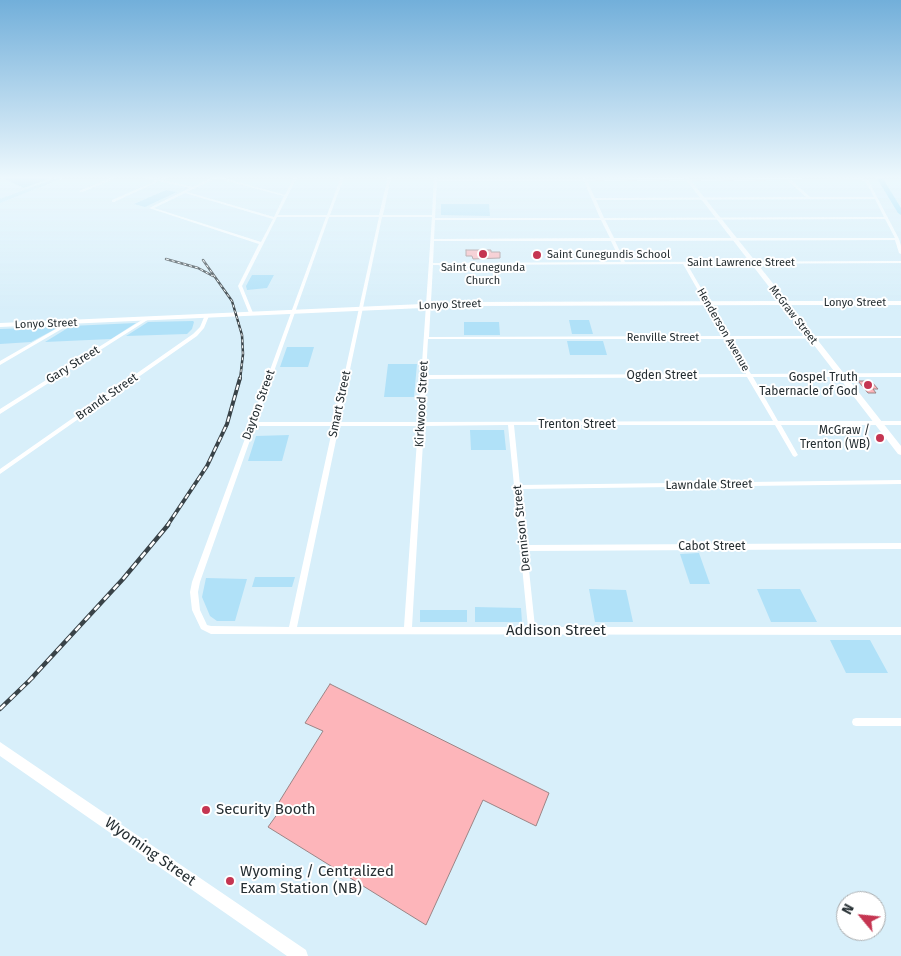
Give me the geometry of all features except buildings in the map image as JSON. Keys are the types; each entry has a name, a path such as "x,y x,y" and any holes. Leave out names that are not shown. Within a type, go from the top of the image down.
{"street":[{"path":"193,222 262,244"},
{"path":"251,313 240,288 274,222"},
{"name":"Dayton Street","path":"211,630 204,627 196,610 194,592 196,582 326,222"},
{"name":"Smart Street","path":"292,630 379,222"},
{"name":"Kirkwood Street","path":"408,630 433,222"},
{"path":"604,222 623,263"},
{"name":"McGraw Street","path":"721,222 901,452"},
{"path":"888,222 897,239 901,253"},
{"path":"432,240 897,239"},
{"name":"Saint Lawrence Street","path":"431,264 901,262"},
{"name":"Henderson Avenue","path":"684,263 795,455"},
{"name":"Lonyo Street","path":"0,325 207,316 361,306 901,303"},
{"name":"Brandt Street","path":"0,472 194,335 202,328 207,316"},
{"name":"Gary Street","path":"0,412 147,319"},
{"path":"0,363 70,323"},
{"name":"Renville Street","path":"426,338 901,337"},
{"name":"Ogden Street","path":"424,377 901,375"},
{"name":"Trenton Street","path":"252,424 901,423"},
{"name":"Dennison Street","path":"511,425 532,631"},
{"name":"Lawndale Street","path":"518,487 901,482"},
{"name":"Cabot Street","path":"524,548 901,546"},
{"name":"Addison Street","path":"211,630 901,631"},
{"path":"856,722 901,722"},
{"name":"Wyoming Street","path":"0,748 300,956"}],"shaded area":[{"path":"252,275 274,275 267,288 247,290 246,286"},
{"path":"569,320 589,320 593,334 572,334"},
{"path":"193,321 192,329 187,334 126,336 148,322"},
{"path":"464,322 499,322 500,335 464,335"},
{"path":"136,323 111,339 45,342 71,326"},
{"path":"59,327 31,342 0,344 0,329"},
{"path":"567,341 603,341 607,355 570,355"},
{"path":"287,347 314,347 308,367 280,367"},
{"path":"388,364 417,364 414,397 384,397"},
{"path":"470,430 504,430 506,450 471,450"},
{"path":"289,435 282,461 248,461 256,436"},
{"path":"699,553 710,584 690,584 680,554"},
{"path":"255,577 295,577 292,587 252,587"},
{"path":"206,578 247,579 235,621 217,621 210,616 202,597"},
{"path":"589,589 626,590 633,622 595,622"},
{"path":"757,589 800,589 817,622 771,622"},
{"path":"475,607 521,608 522,622 475,622"},
{"path":"420,610 467,610 467,622 420,622"},
{"path":"830,640 870,640 888,673 846,673"}],"railway":[{"path":"166,259 198,268 213,276"},
{"path":"203,260 232,301 242,335 243,354 240,380"},
{"path":"167,526 207,466 227,424 240,378"},
{"path":"29,681 123,579 168,525"},
{"path":"29,681 33,677"},
{"path":"0,709 29,681"}],"place":[{"name":"Saint Cunegunda Church","path":"483,254"},
{"name":"Saint Cunegundis School","path":"537,255"},
{"name":"Gospel Truth Tabernacle of God","path":"868,385"},
{"name":"McGraw / Trenton (WB)","path":"880,438"},
{"name":"Security Booth","path":"206,810"},
{"name":"Wyoming / Centralized Exam Station (NB)","path":"230,881"}]}
